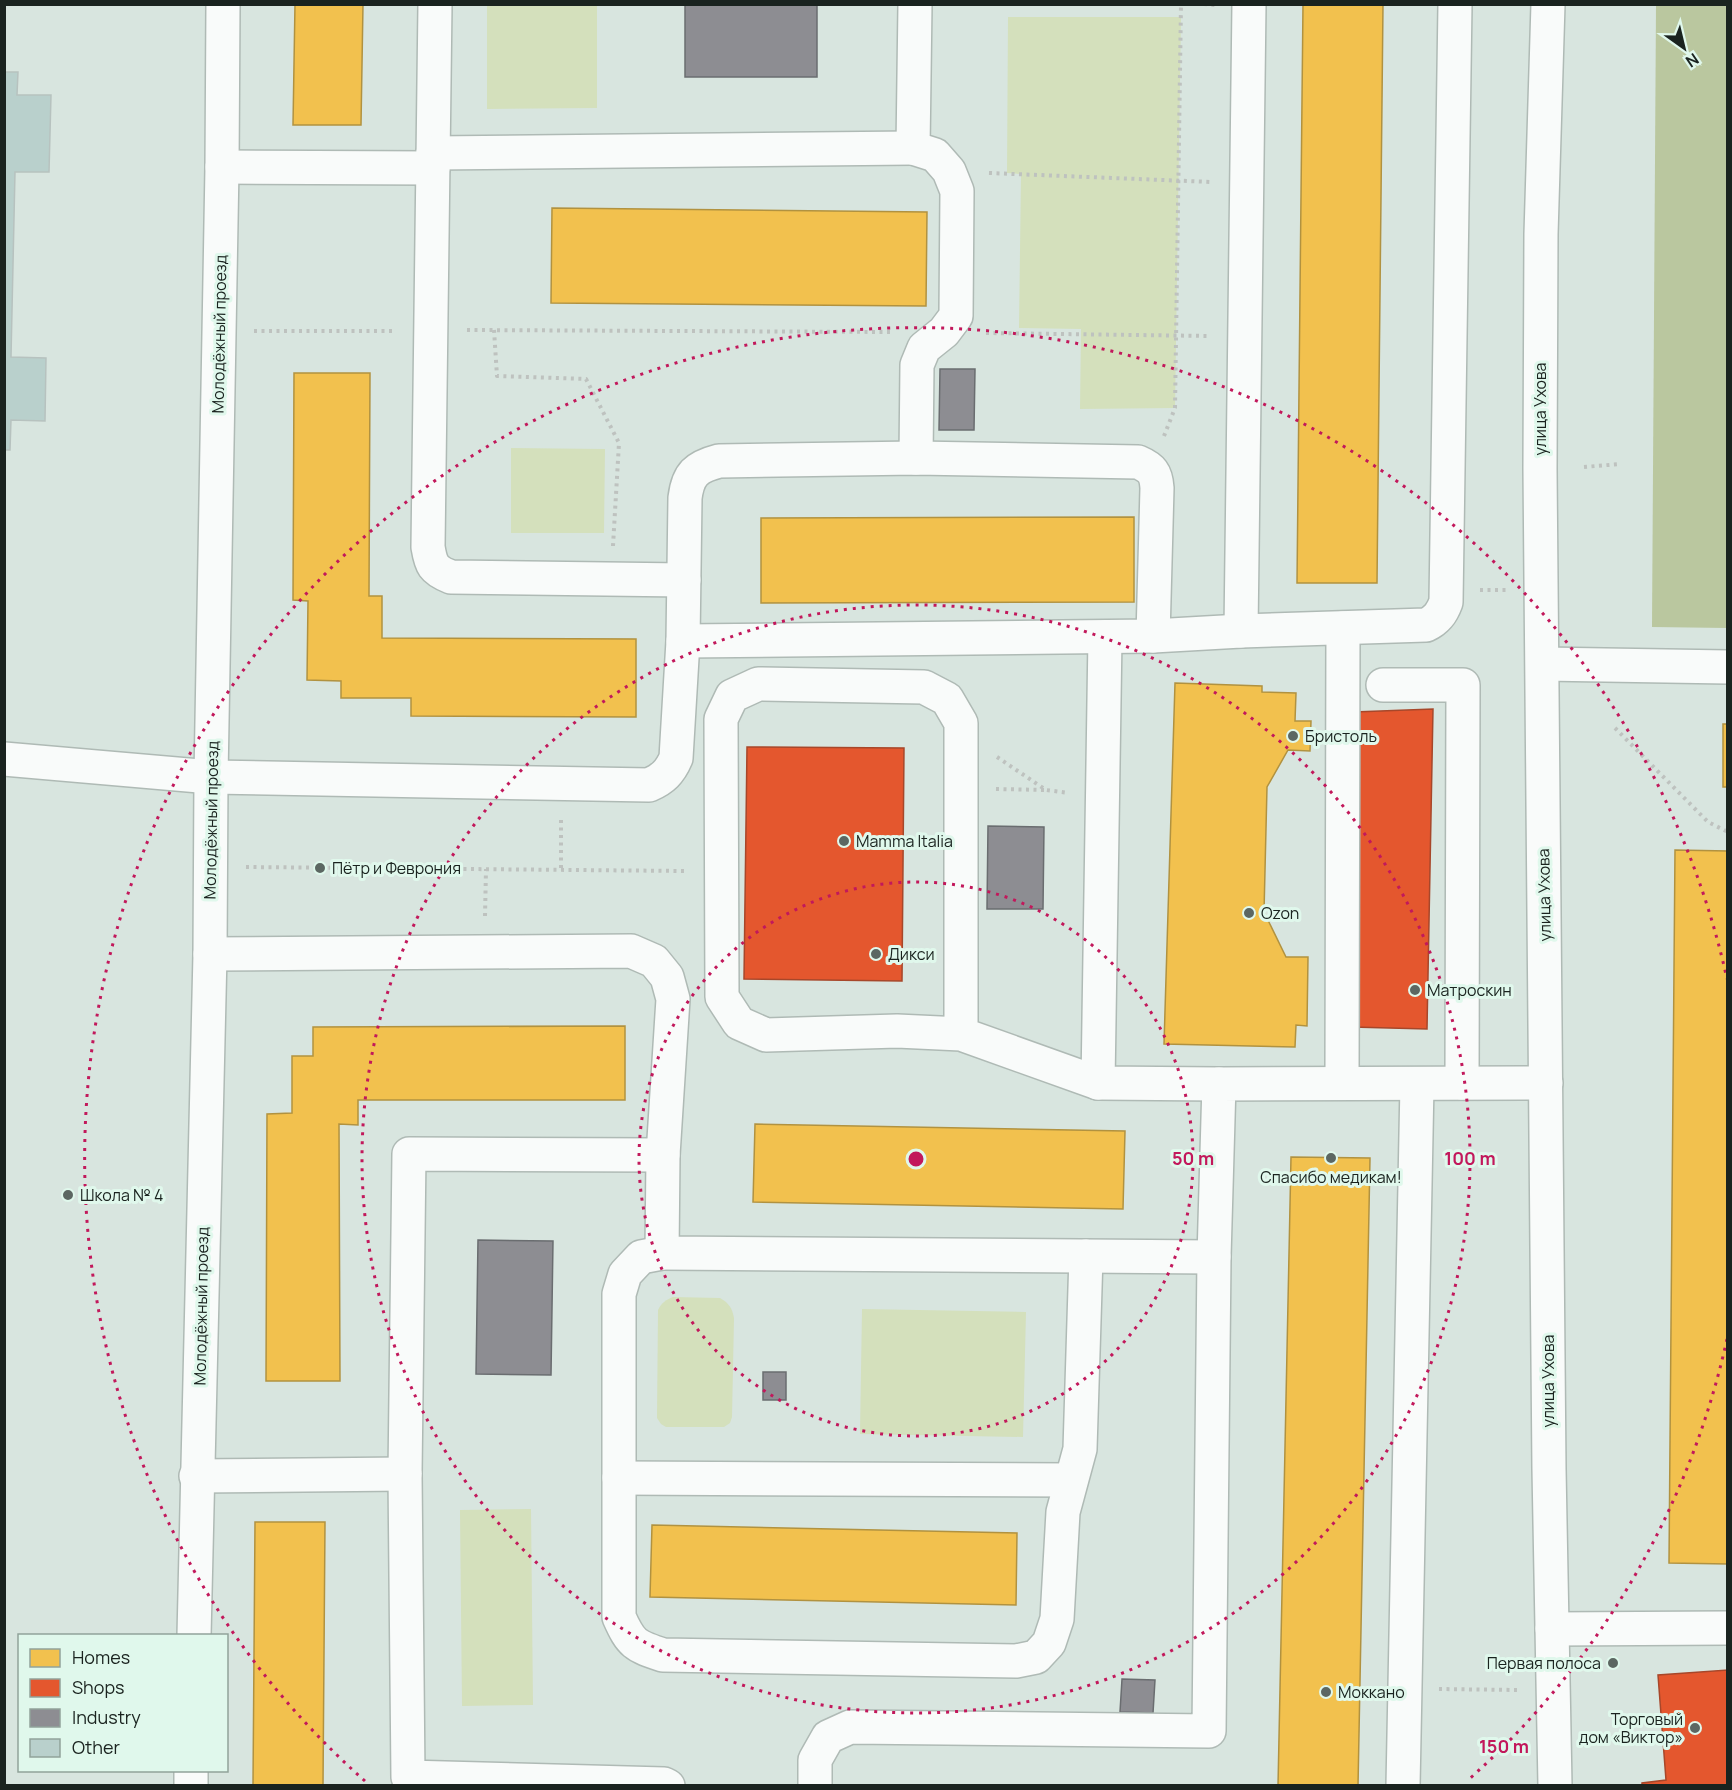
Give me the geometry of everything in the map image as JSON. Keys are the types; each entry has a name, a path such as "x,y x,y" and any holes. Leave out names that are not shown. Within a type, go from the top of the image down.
{"street":[{"name":"Молодёжный проезд","path":"194,1634 210,954 223,4"},
{"path":"435,4 428,547 430,562 439,572 451,577 684,580"},
{"path":"913,148 915,4"},
{"path":"1241,631 1249,4"},
{"path":"683,641 1154,636 1426,625 1434,622 1443,612 1446,602 1455,4"},
{"name":"улица Ухова","path":"1548,4 1541,234 1540,469 1549,1468 1555,1785"},
{"path":"222,167 913,148 935,155 949,171 957,191 956,316 944,332 924,348 917,365 916,458"},
{"path":"4,759 211,777 649,785 661,780 671,770 676,758 683,641 687,485 693,472 719,461 916,458 1138,462 1150,467 1156,476 1154,636"},
{"path":"1342,628 1342,1082"},
{"path":"1098,1083 1105,637"},
{"path":"1543,664 1728,667"},
{"path":"961,1034 960,723 947,699 924,687 758,684 732,696 721,719 722,997 739,1023 766,1035 897,1031 961,1034 1098,1083 1546,1083"},
{"path":"1383,685 1463,685 1462,1083"},
{"path":"210,954 631,951 654,961 667,977 673,999 663,1155 663,1253"},
{"path":"815,1785 815,1760 828,1737 850,1727 1209,1731 1214,1257 1219,1084"},
{"path":"1403,1785 1417,1084"},
{"path":"663,1155 409,1154 405,1474 408,1776 668,1785"},
{"path":"1086,1256 1080,1449 1063,1512 1057,1619 1049,1642 1036,1657 1016,1661 663,1654 643,1648 628,1637 619,1617 619,1294 625,1274 641,1257 663,1253 1086,1256 1214,1257"},
{"path":"196,1476 405,1474"},
{"path":"619,1478 1071,1480"},
{"path":"1552,1629 1728,1628"}],"path":[{"path":"1150,467 1175,408 1181,4"},
{"path":"949,171 1246,183"},
{"path":"494,330 497,376 586,379 619,443 611,579"},
{"path":"246,331 944,332 1245,336"},
{"path":"1584,467 1620,464"},
{"path":"1615,728 1708,822 1728,832"},
{"path":"960,733 1046,790"},
{"path":"560,783 561,870"},
{"path":"960,789 1046,790 1102,799"},
{"path":"275,868 722,871"},
{"path":"485,952 486,869"},
{"path":"1406,1689 1519,1690"}],"green space":[{"path":"487,5 597,5 597,108 487,109"},
{"path":"1656,5 1727,5 1727,628 1652,627"},
{"path":"1008,17 1181,17 1175,408 1080,409 1081,329 1019,328 1021,174 1007,173"},
{"path":"511,448 605,449 604,533 511,533"},
{"path":"673,1297 720,1298 728,1304 732,1311 734,1318 732,1417 730,1423 724,1427 666,1427 657,1418 658,1310 664,1302"},
{"path":"862,1309 1026,1312 1023,1437 860,1434"},
{"path":"531,1509 533,1705 462,1706 460,1510"}],"building: Homes":[{"path":"295,4 363,4 361,125 293,125"},
{"path":"1303,4 1383,4 1377,583 1297,583"},
{"path":"552,208 927,212 926,306 551,303"},
{"path":"294,373 370,373 369,596 382,596 382,638 636,639 636,717 411,716 411,698 341,698 341,681 307,680 308,601 293,600"},
{"path":"1134,517 1134,602 761,603 761,518"},
{"path":"1175,683 1262,686 1262,692 1296,693 1295,721 1311,721 1310,751 1288,750 1267,787 1264,912 1286,957 1308,957 1307,1026 1296,1025 1295,1047 1164,1044"},
{"path":"1723,724 1728,724 1728,787 1723,787"},
{"path":"1675,850 1728,851 1728,1564 1669,1563"},
{"path":"625,1026 625,1100 358,1100 358,1125 339,1124 340,1381 266,1381 267,1114 292,1113 292,1056 313,1056 313,1027"},
{"path":"755,1124 1125,1131 1123,1209 753,1202"},
{"path":"1291,1157 1370,1158 1358,1786 1278,1786"},
{"path":"255,1522 325,1522 323,1786 253,1786"},
{"path":"652,1525 1017,1533 1016,1605 650,1597"}],"building: Shops":[{"path":"1433,709 1427,1029 1352,1027 1354,712"},
{"path":"747,747 904,748 902,981 744,979"},
{"name":"Торговый дом «Виктор»","path":"1728,1670 1728,1786 1642,1786 1642,1783 1666,1780 1658,1675"}],"building: Industry":[{"path":"685,4 817,4 817,77 685,77"},
{"path":"940,369 975,369 974,430 939,430"},
{"path":"988,826 1044,827 1043,909 987,909"},
{"path":"478,1240 553,1241 551,1375 476,1374"},
{"path":"763,1372 786,1372 786,1400 763,1400"},
{"path":"1122,1679 1155,1680 1153,1713 1120,1712"}],"building: Other":[{"path":"4,72 18,72 17,95 51,95 49,172 15,172 11,357 46,358 45,421 11,420 10,450 4,450"}],"place":[{"name":"Бристоль","path":"1293,736"},
{"name":"Mamma Italia","path":"844,841"},
{"name":"Пётр и Феврония","path":"320,868"},
{"name":"Ozon","path":"1249,913"},
{"name":"Дикси","path":"876,954"},
{"name":"Матроскин","path":"1415,990"},
{"name":"Спасибо медикам!","path":"1331,1158"},
{"name":"Школа № 4","path":"68,1195"},
{"name":"Первая полоса","path":"1613,1663"},
{"name":"Моккано","path":"1326,1692"},
{"name":"Торговый дом «Виктор»","path":"1695,1728"}]}
